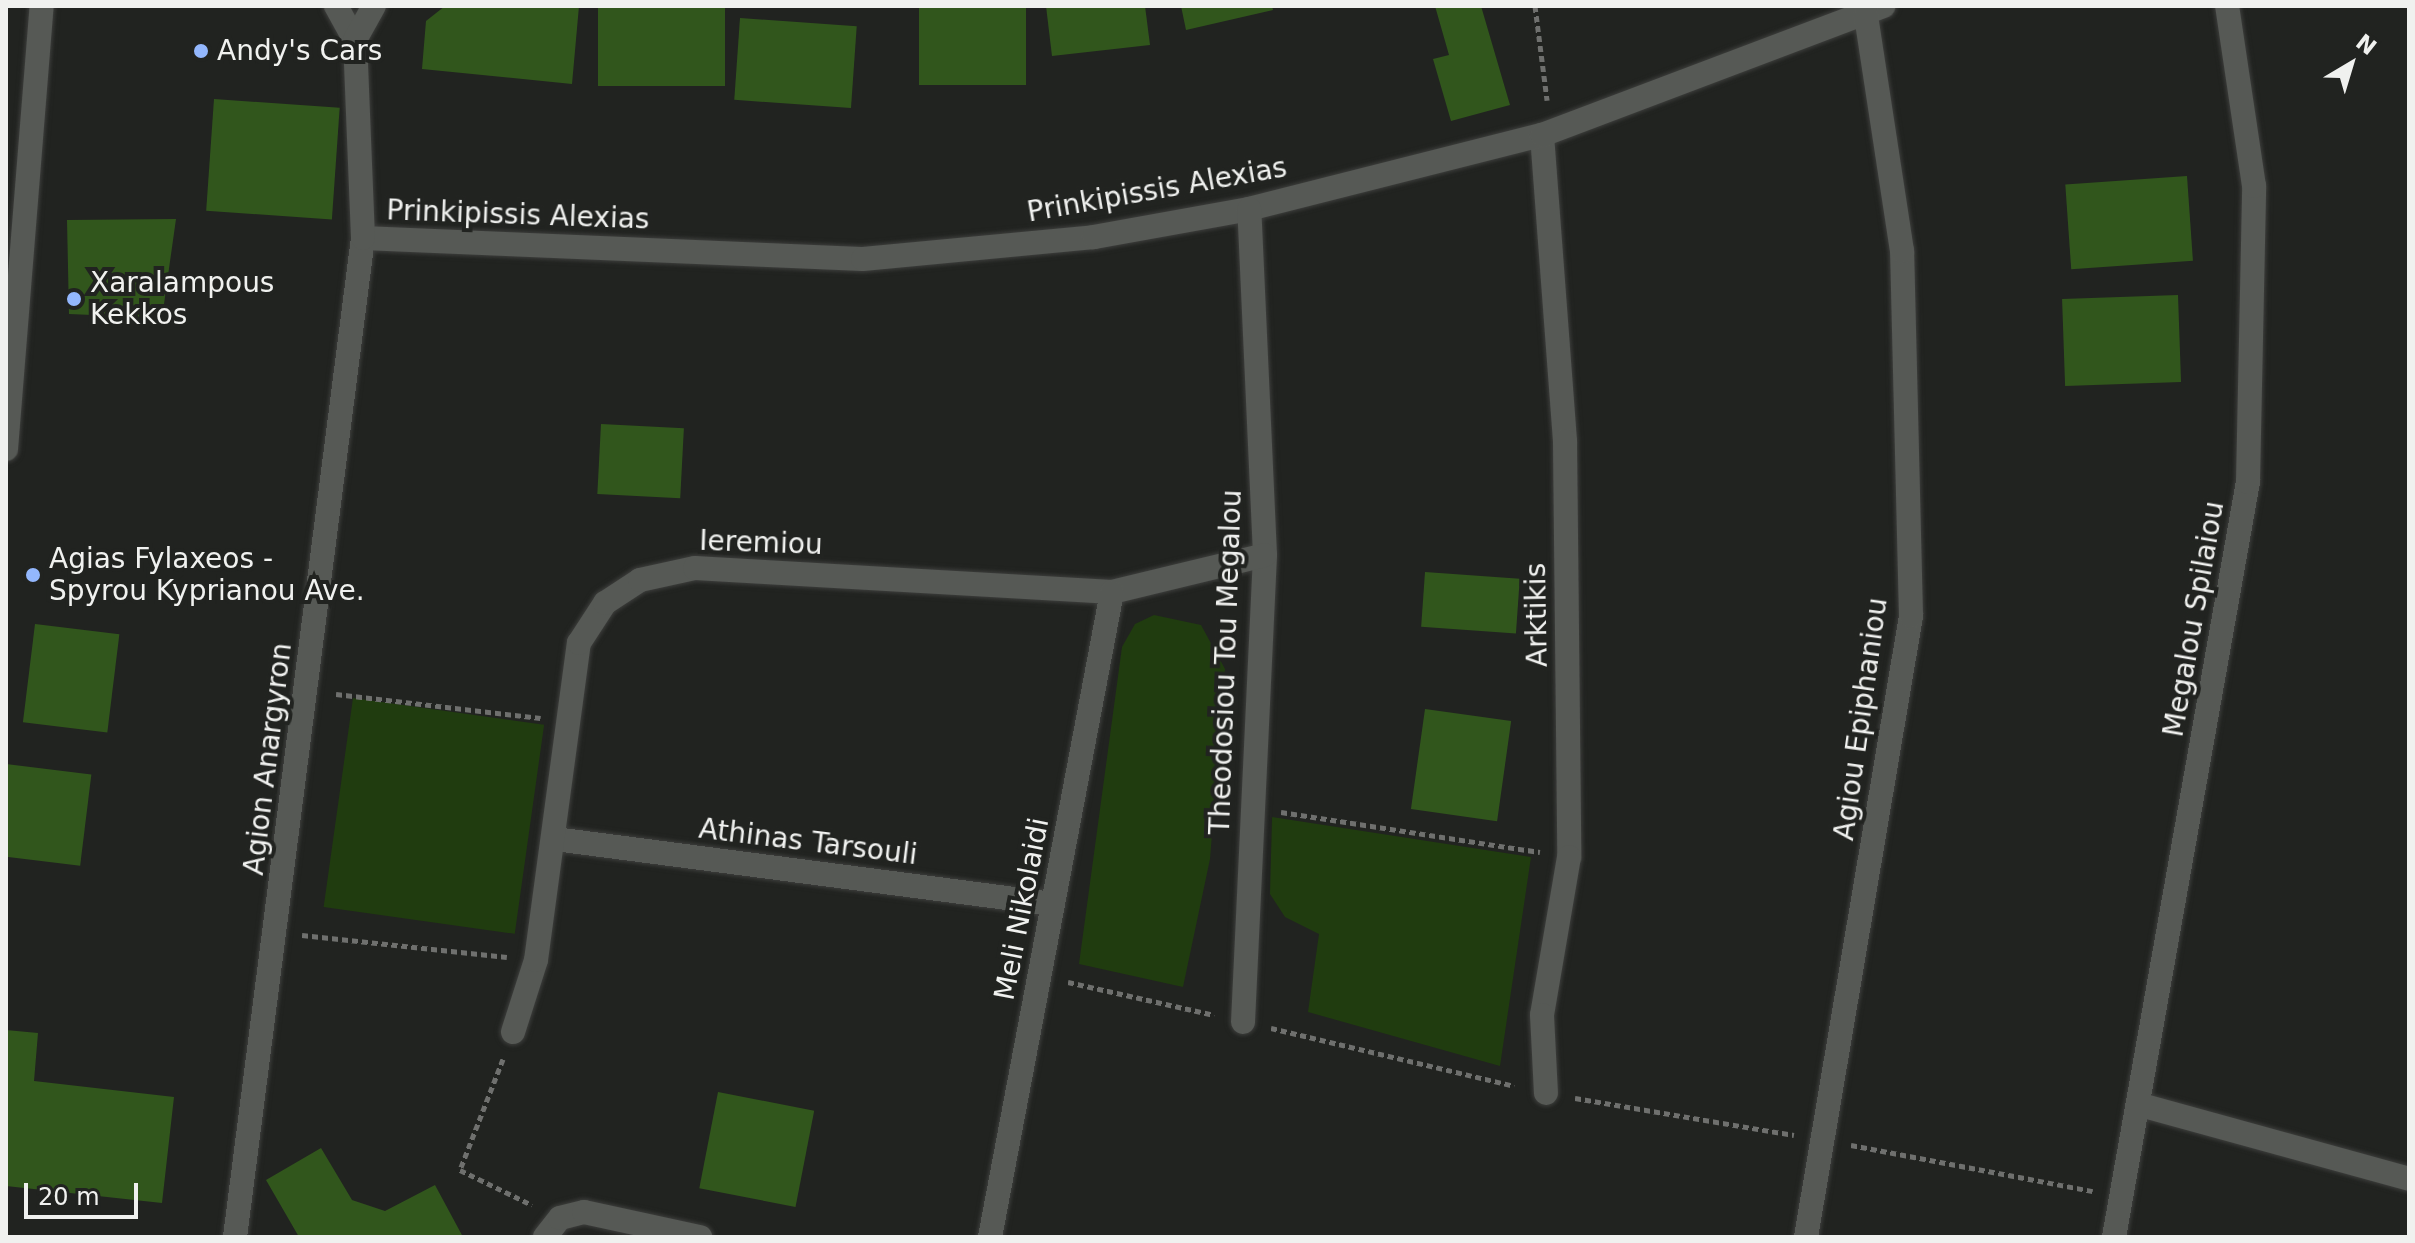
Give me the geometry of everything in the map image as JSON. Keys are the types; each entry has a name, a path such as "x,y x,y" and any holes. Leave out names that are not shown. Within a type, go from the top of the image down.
{"street":[{"path":"6,449 42,6"},
{"path":"336,6 355,40"},
{"path":"355,40 374,6"},
{"name":"Megalou Spilaiou","path":"2114,1237 2141,1105 2248,482 2254,186 2227,6"},
{"name":"Prinkipissis Alexias","path":"363,238 863,259 1094,237 1249,209 1547,133 1874,10"},
{"name":"Agiou Epiphaniou","path":"1806,1237 1911,616 1902,251 1874,10"},
{"name":"Agion Anargyron","path":"235,1237 277,932 363,238 355,40"},
{"name":"Arktikis","path":"1546,1093 1542,1015 1569,857 1565,441 1547,133"},
{"name":"Theodosiou Tou Megalou","path":"1243,1022 1265,555 1249,209"},
{"name":"Ieremiou","path":"513,1032 536,960 555,839 579,643 605,603 640,580 695,568 1112,592 1265,555"},
{"name":"Meli Nikolaidi","path":"990,1237 1112,592"},
{"name":"Athinas Tarsouli","path":"555,839 1053,904"},
{"path":"2141,1105 2409,1179"},
{"path":"552,1228 584,1212 700,1237"}],"path":[{"path":"1535,6 1547,133"},
{"path":"307,690 570,722"},
{"path":"1252,807 1569,857"},
{"path":"277,932 536,960"},
{"path":"513,1032 460,1170 552,1228"}],"green space":[{"path":"1154,615 1201,625 1225,669 1210,859 1183,987 1079,964 1122,647 1135,624"},
{"path":"353,698 544,725 515,934 324,907"},
{"path":"1272,817 1531,857 1500,1066 1308,1012 1319,934 1285,917 1270,894"}],"building":[{"path":"445,6 579,6 572,84 422,69 426,21"},
{"path":"598,6 725,6 725,86 598,86"},
{"path":"919,6 1026,6 1026,85 919,85"},
{"path":"1046,6 1145,6 1150,45 1052,56"},
{"path":"1181,6 1272,6 1273,10 1186,30"},
{"path":"1435,6 1481,6 1510,105 1451,121 1433,59 1449,55"},
{"path":"740,18 857,26 851,108 734,100"},
{"path":"214,99 340,108 332,220 206,211"},
{"path":"2187,176 2193,261 2071,269 2065,185"},
{"path":"176,219 162,318 69,314 67,220"},
{"path":"2178,295 2181,382 2065,386 2062,299"},
{"path":"601,424 684,428 680,498 597,494"},
{"path":"1425,572 1520,579 1516,633 1421,627"},
{"path":"35,624 119,634 107,733 23,722"},
{"path":"1425,709 1511,721 1497,821 1411,809"},
{"path":"6,764 91,774 80,866 6,857"},
{"path":"6,1030 38,1033 34,1081 174,1097 162,1203 6,1186"},
{"path":"718,1092 814,1111 796,1207 699,1188"},
{"path":"321,1148 352,1200 385,1211 435,1185 463,1237 299,1237 266,1180"}],"place":[{"name":"Andy's Cars","path":"201,51"},
{"name":"Xaralampous Kekkos","path":"74,299"},
{"name":"Agias Fylaxeos - Spyrou Kyprianou Ave.","path":"33,575"}]}
